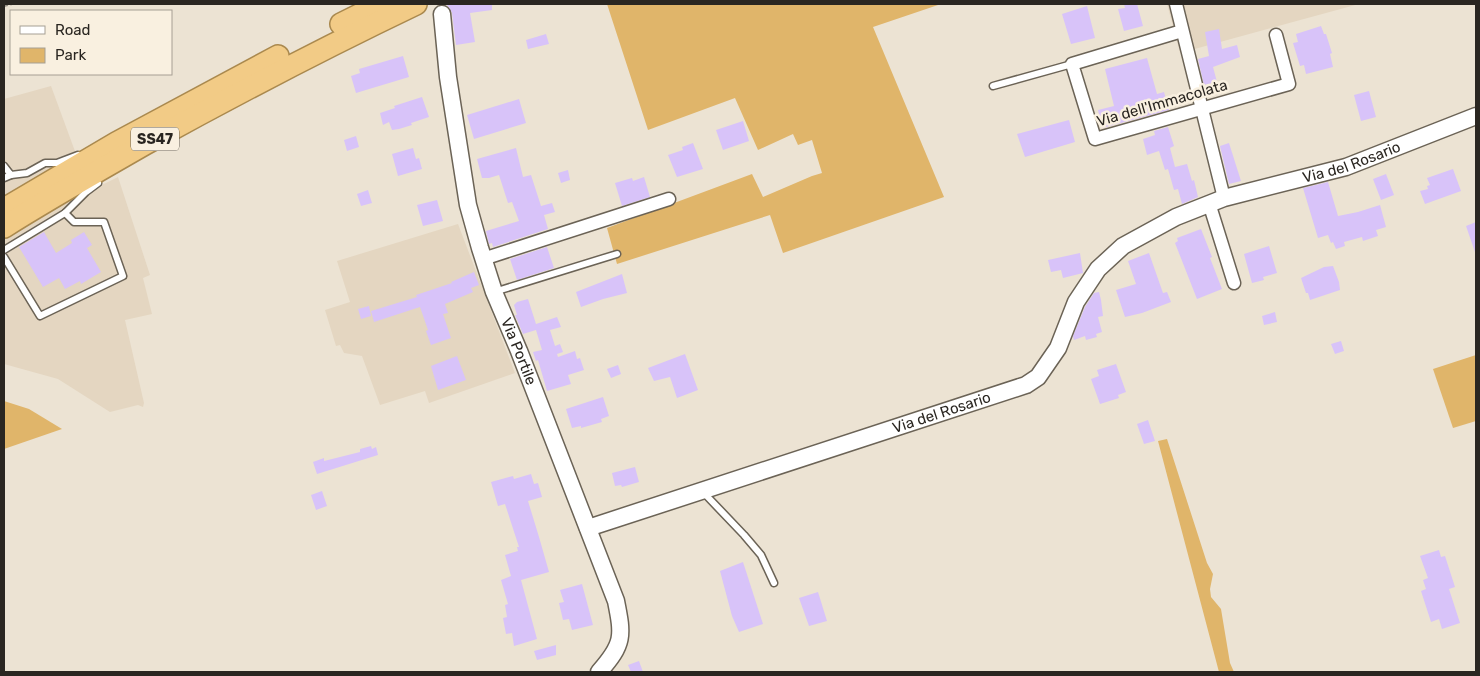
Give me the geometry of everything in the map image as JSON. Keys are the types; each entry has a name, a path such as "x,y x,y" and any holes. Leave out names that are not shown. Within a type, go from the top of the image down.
{"highway":[{"name":"SS47","path":"4,210 62,174 174,111 381,4"},
{"name":"SS47","path":"4,227 204,111 308,56 416,4"}],"street":[{"path":"1176,4 1201,108 1216,201 1234,283"},
{"name":"Via Portile","path":"442,14 448,77 468,205 483,258 494,292 519,351 616,601 621,631 619,643 615,652 600,672"},
{"path":"1072,64 1182,31"},
{"name":"Via dell'Immacolata","path":"1072,64 1094,139 1289,84 1276,35"},
{"name":"Via del Rosario","path":"588,528 1026,385 1038,377 1058,348 1076,302 1098,269 1122,246 1176,217 1216,201 1346,167 1476,116"},
{"path":"483,258 669,199"}],"lane":[{"path":"993,86 1072,64"},
{"path":"107,140 132,127 174,111"},
{"path":"184,132 204,111"},
{"path":"4,178 26,173 45,163 57,163 82,153"},
{"path":"4,166 11,175"},
{"path":"4,250 65,213 86,192 105,178"},
{"path":"4,257 40,316 123,276 104,222 74,222 65,213"},
{"path":"494,292 617,254"},
{"path":"702,491 761,555 774,583"}],"path":[{"path":"4,6 12,4"}],"shaded area":[{"path":"1167,4 1359,4 1180,53"},
{"path":"51,86 76,154 4,203 4,99"},
{"path":"118,177 150,275 143,278 152,314 125,320 144,403 143,407 138,405 110,412 58,379 4,364 4,237 72,197"},
{"path":"458,224 515,373 429,403 425,391 380,405 362,356 344,353 340,345 336,346 325,310 350,302 337,261"}],"green space":[{"path":"607,4 941,4 873,27 944,197 783,253 770,215 617,264 607,228 752,174 763,197 822,173 812,140 798,145 793,134 758,150 735,98 648,130"},
{"path":"1476,355 1476,421 1453,428 1433,369"},
{"path":"4,401 29,409 62,429 4,449"},
{"path":"1167,439 1207,563 1213,574 1210,589 1211,597 1221,609 1230,663 1234,672 1219,672 1158,441"}],"building":[{"path":"492,4 492,10 470,13 475,42 456,45 452,13 447,5"},
{"path":"1124,4 1137,4 1143,26 1124,31 1118,9 1125,8"},
{"path":"1087,6 1095,38 1071,44 1062,14"},
{"path":"1321,26 1324,34 1326,34 1332,53 1330,54 1333,67 1306,74 1304,65 1300,66 1293,43 1298,42 1296,34"},
{"path":"1219,29 1222,49 1237,45 1240,57 1213,67 1217,82 1204,85 1198,59 1209,56 1205,32"},
{"path":"546,34 549,44 528,49 526,40"},
{"path":"403,56 409,77 356,93 351,76 360,73 359,69"},
{"path":"1147,58 1157,94 1164,92 1169,110 1102,128 1098,110 1114,106 1105,69"},
{"path":"1369,91 1376,117 1361,121 1354,95"},
{"path":"422,97 429,117 399,129 392,130 389,122 383,125 380,113 395,108 394,106"},
{"path":"519,99 526,123 474,139 467,115"},
{"path":"1069,120 1075,142 1025,157 1017,134"},
{"path":"743,121 749,141 723,150 716,130"},
{"path":"1168,127 1174,146 1170,148 1175,167 1187,164 1192,181 1194,180 1198,197 1182,204 1178,189 1174,190 1168,169 1165,170 1159,151 1147,155 1143,139 1155,135 1154,131"},
{"path":"356,136 359,147 347,151 344,140"},
{"path":"693,143 703,169 677,177 668,155 683,150 682,147"},
{"path":"1229,143 1241,181 1229,184 1220,146"},
{"path":"413,148 416,159 419,158 422,169 398,176 392,154"},
{"path":"516,148 523,177 531,175 541,206 552,203 555,212 544,215 548,229 493,247 492,243 489,244 486,231 519,221 512,202 508,203 499,175 482,178 477,159"},
{"path":"1453,169 1461,191 1425,204 1420,191 1428,189 1427,186 1430,185 1427,178"},
{"path":"568,170 570,180 561,183 558,173"},
{"path":"1386,174 1394,195 1381,200 1373,179"},
{"path":"644,177 650,197 622,206 615,183 632,178 633,181"},
{"path":"1328,182 1338,216 1380,205 1386,227 1376,230 1378,236 1363,241 1362,237 1344,242 1345,246 1336,249 1328,235 1318,238 1303,188"},
{"path":"368,190 372,203 361,206 357,194"},
{"path":"437,200 443,221 423,226 417,205"},
{"path":"1476,222 1476,252 1475,252 1466,226"},
{"path":"1201,229 1222,289 1197,299 1175,243 1178,241 1177,238"},
{"path":"44,232 56,253 72,243 71,240 84,232 92,245 87,248 101,272 81,284 80,281 65,289 59,278 43,287 19,247"},
{"path":"1269,246 1277,273 1263,277 1264,280 1252,283 1244,254"},
{"path":"547,247 554,268 517,280 510,259"},
{"path":"1080,253 1083,273 1063,278 1061,270 1051,272 1048,260"},
{"path":"1149,253 1163,293 1167,292 1171,302 1125,317 1116,290 1136,284 1128,261"},
{"path":"1333,266 1340,290 1310,300 1301,278 1324,267"},
{"path":"474,272 479,285 471,288 473,292 445,304 448,313 443,314 451,338 431,345 420,307 374,322 371,311 417,297 416,295 452,283"},
{"path":"622,274 627,293 581,307 576,292"},
{"path":"1099,292 1103,316 1098,317 1102,332 1096,334 1097,337 1086,340 1085,336 1074,340 1073,336 1085,307 1094,293"},
{"path":"528,299 536,324 557,317 561,327 550,330 555,346 560,344 563,352 557,354 558,357 575,351 577,359 580,358 584,370 568,375 571,384 547,391 538,360 536,361 533,352 542,350 536,330 523,334 515,315 517,315 514,305 517,302"},
{"path":"369,306 371,316 361,319 358,309"},
{"path":"1275,312 1277,322 1264,325 1262,316"},
{"path":"1341,341 1344,351 1335,354 1331,344"},
{"path":"685,354 698,390 677,398 670,377 654,381 648,368"},
{"path":"457,356 466,380 438,390 431,366"},
{"path":"1116,364 1126,392 1118,395 1119,398 1100,404 1091,379 1099,376 1097,370"},
{"path":"618,365 621,374 611,378 607,369"},
{"path":"603,397 609,416 601,419 602,422 581,428 581,426 572,428 566,409"},
{"path":"1148,420 1155,441 1144,444 1137,424"},
{"path":"371,446 372,449 376,447 378,455 317,474 313,462 324,458 324,461 360,452 360,449"},
{"path":"635,467 639,482 622,487 621,485 615,486 612,473"},
{"path":"531,474 534,484 538,483 542,497 528,501 549,572 521,580 537,639 514,646 512,633 506,634 503,618 507,617 505,605 508,604 501,580 511,576 505,555 518,551 517,547 519,547 505,504 498,506 491,482 513,476 514,479"},
{"path":"322,491 327,506 316,510 311,495"},
{"path":"1439,550 1441,557 1445,556 1455,587 1449,589 1460,623 1442,629 1439,619 1431,622 1421,591 1426,589 1423,580 1428,578 1420,556"},
{"path":"743,562 763,624 739,632 732,616 720,571"},
{"path":"582,584 593,625 572,630 569,619 563,620 559,603 564,602 560,590"},
{"path":"818,592 827,621 809,626 799,598"},
{"path":"556,645 556,655 537,660 534,651"},
{"path":"639,661 643,672 631,672 628,665"}]}
